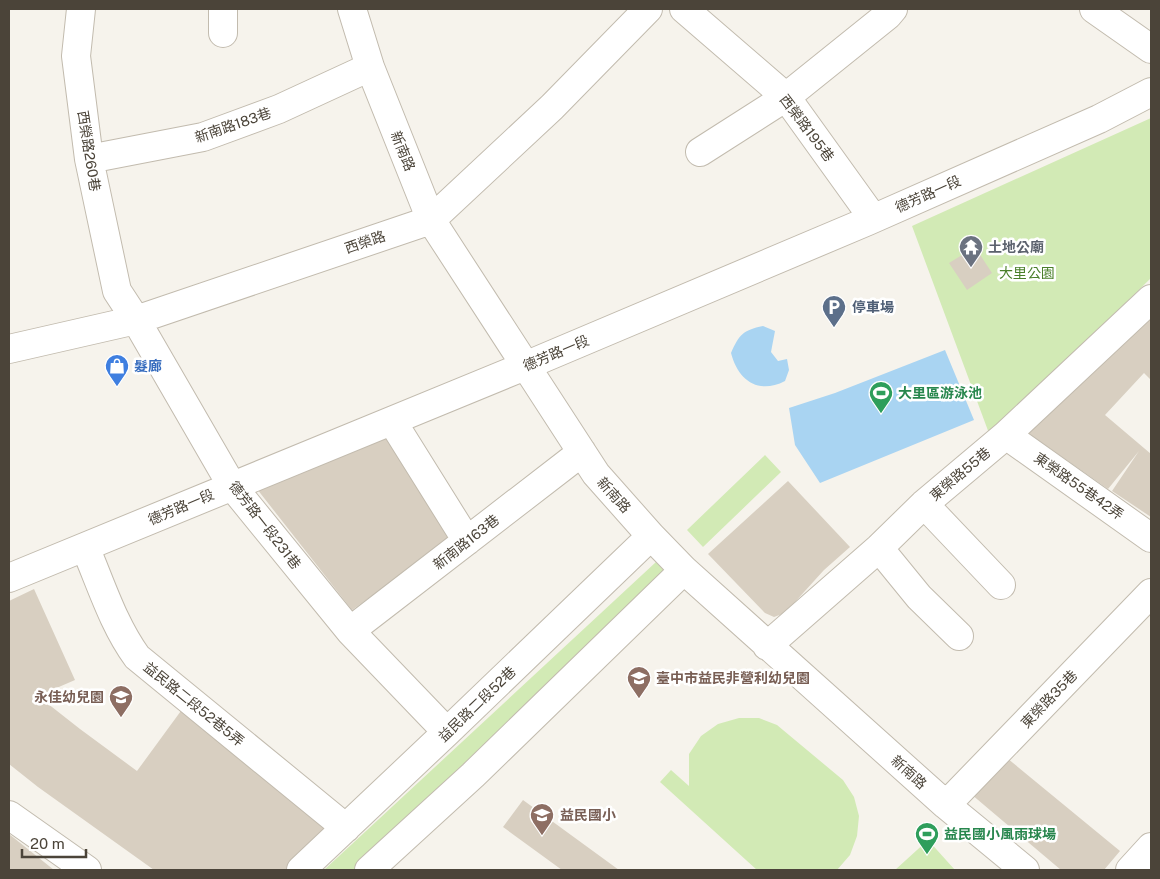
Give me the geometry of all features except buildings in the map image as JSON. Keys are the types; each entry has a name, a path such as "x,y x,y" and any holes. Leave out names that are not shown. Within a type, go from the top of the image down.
{"street":[{"name":"西榮路260巷","path":"82,9 76,56 89,159 117,292"},
{"name":"新南路","path":"352,9 370,67 431,220 596,474 650,536 684,570 946,806 1022,869"},
{"name":"西榮路","path":"9,349 136,320 431,220 552,107 648,9"},
{"name":"西榮路195巷","path":"684,9 786,97 874,218"},
{"path":"700,152 786,97 893,9"},
{"path":"1094,9 1151,49"},
{"name":"新南路183巷","path":"89,159 203,137 279,109 370,67"},
{"name":"德芳路一段","path":"9,578 525,366 874,218 1099,119 1151,92"},
{"name":"德芳路一段231巷","path":"117,292 136,320 232,486 350,631 447,732"},
{"name":"東榮路55巷","path":"767,646 878,548 924,504 1006,436 1151,299"},
{"path":"392,421 467,541"},
{"name":"東榮路55巷42弄","path":"1006,436 1151,538"},
{"name":"新南路163巷","path":"350,631 582,452"},
{"path":"924,504 1001,585"},
{"name":"益民路二段52巷","path":"301,870 650,536"},
{"name":"益民路二段52巷5弄","path":"85,547 125,640 137,657 346,828"},
{"path":"878,548 920,597 960,636"},
{"path":"369,870 473,775 684,570"},
{"name":"東榮路35巷","path":"946,806 1151,593"},
{"path":"9,815 86,870"},
{"path":"1130,870 1151,849"}],"green space":[{"name":"大里公園","path":"1151,118 1151,278 990,436 912,226"},
{"path":"765,455 781,472 703,547 687,530"},
{"path":"656,562 671,578 359,870 324,870"},
{"path":"739,718 759,718 777,725 843,780 854,797 859,816 857,836 850,855 837,870 757,870 660,782 671,770 689,786 689,754 701,736 718,724"},
{"name":"益民國小風雨球場","path":"928,840 955,870 895,870"}],"water":[{"path":"763,326 775,331 771,352 778,361 787,359 789,370 785,381 775,385 766,386 750,382 739,371 731,353 742,334"},
{"name":"大里區游泳池","path":"945,350 974,420 820,483 795,445 789,408 835,393"}],"place":[{"name":"土地公廟","path":"971,268"},
{"name":"停車場","path":"834,328"},
{"name":"髮廊","path":"117,387"},
{"name":"大里區游泳池","path":"881,414"},
{"name":"臺中市益民非營利幼兒園","path":"639,699"},
{"name":"永佳幼兒園","path":"121,718"},
{"name":"益民國小","path":"542,836"},
{"name":"益民國小風雨球場","path":"927,855"}]}
